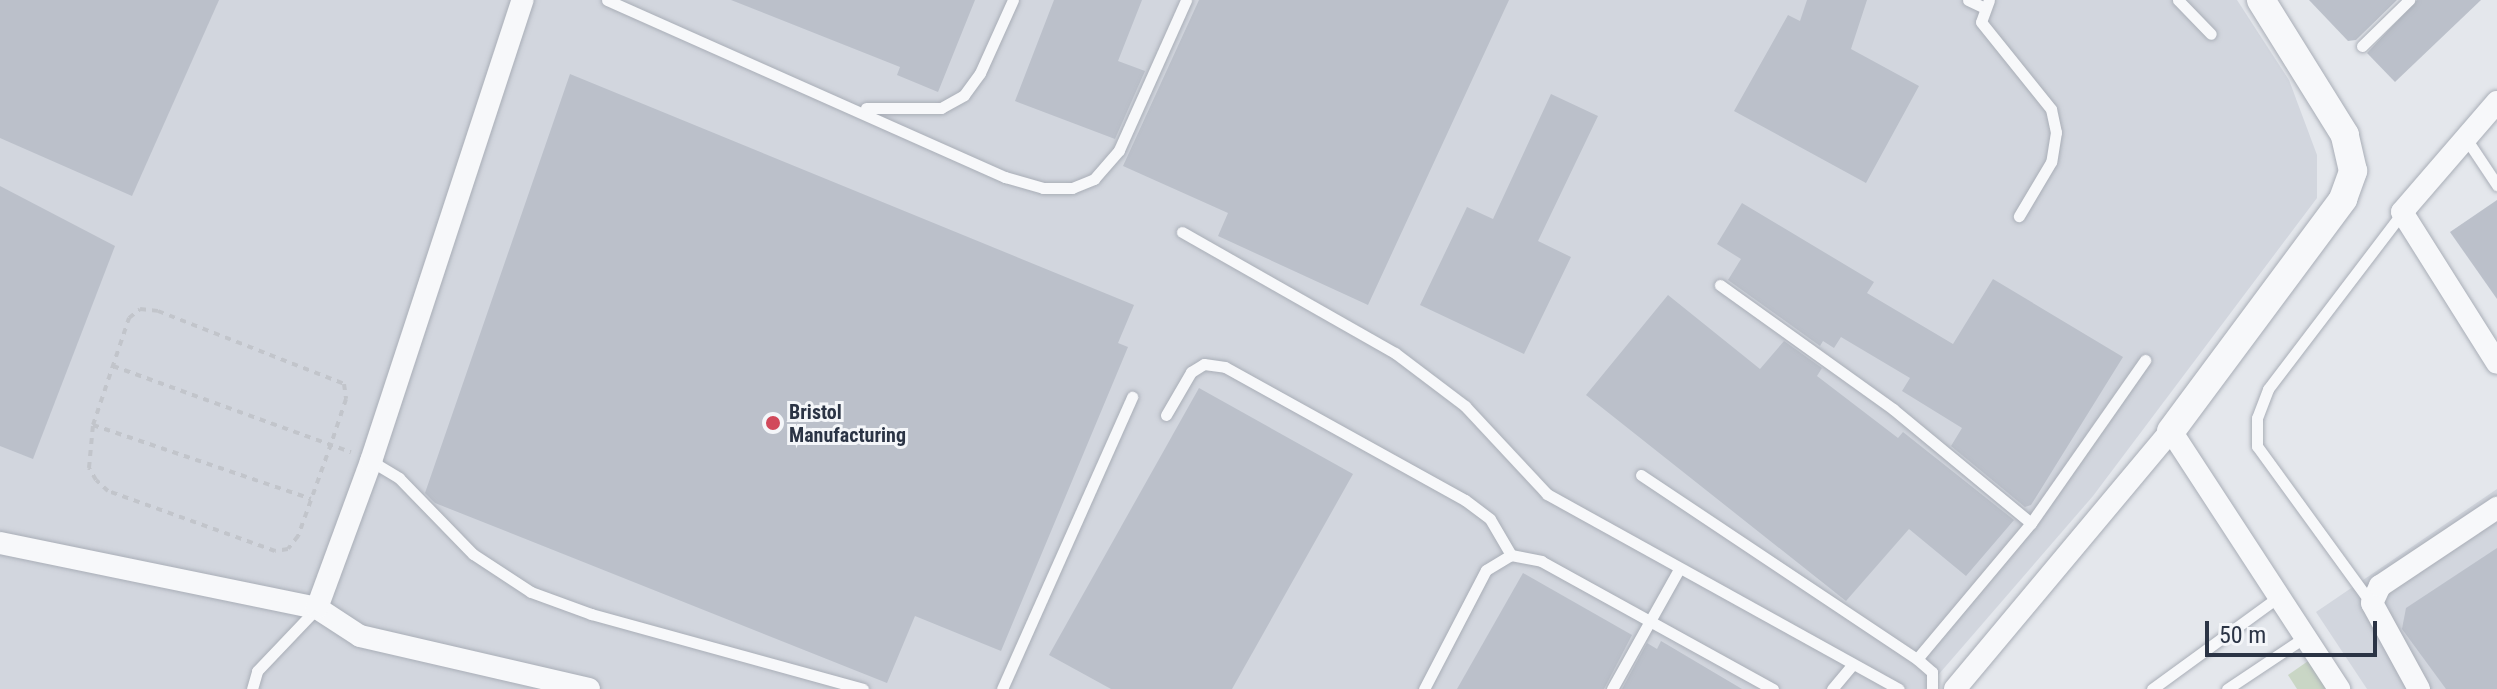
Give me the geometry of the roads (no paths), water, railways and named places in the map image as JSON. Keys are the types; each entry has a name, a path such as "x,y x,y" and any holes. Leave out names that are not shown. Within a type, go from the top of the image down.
{"street":[{"path":"317,608 371,461 523,0"},
{"path":"1955,689 2171,431 2343,199 2353,171 2345,135 2261,0"},
{"path":"2497,102 2402,212 2497,363"},
{"path":"2171,431 2339,689"},
{"path":"2419,689 2372,603 2380,586 2497,508"},
{"path":"0,543 317,608 360,636 589,689"}],"lane":[{"path":"607,0 858,107 1005,177 1043,188 1072,188 1094,179 1119,150 1186,0"},
{"path":"858,107 941,108 964,95 980,73 1013,0"},
{"path":"1968,0 1986,4 1981,22 1991,40 2051,109 2056,132 2051,162 2019,216"},
{"path":"2178,0 2211,34"},
{"path":"2362,46 2409,0"},
{"path":"2465,136 2497,185"},
{"path":"2372,603 2257,446 2257,418 2268,389 2402,212"},
{"path":"1182,232 1395,353 1465,406 1547,494 1851,666 1899,689"},
{"path":"1720,285 1893,409 2031,523"},
{"path":"1917,659 2031,523 2145,360"},
{"path":"1166,415 1191,372 1204,364 1225,367 1465,500 1490,519 1511,555"},
{"path":"1002,689 1132,397"},
{"path":"371,461 399,478 473,554 531,592 591,614 863,689"},
{"path":"1641,475 1917,659 1932,672 1932,689"},
{"path":"1424,689 1486,570 1511,555 1541,561 1773,689"},
{"path":"1612,689 1679,569"},
{"path":"2152,689 2278,597"},
{"path":"252,689 257,671 317,608"},
{"path":"2227,689 2305,637"},
{"path":"1832,689 1851,666"}],"place":[{"name":"Bristol Manufacturing","path":"773,423"}]}
